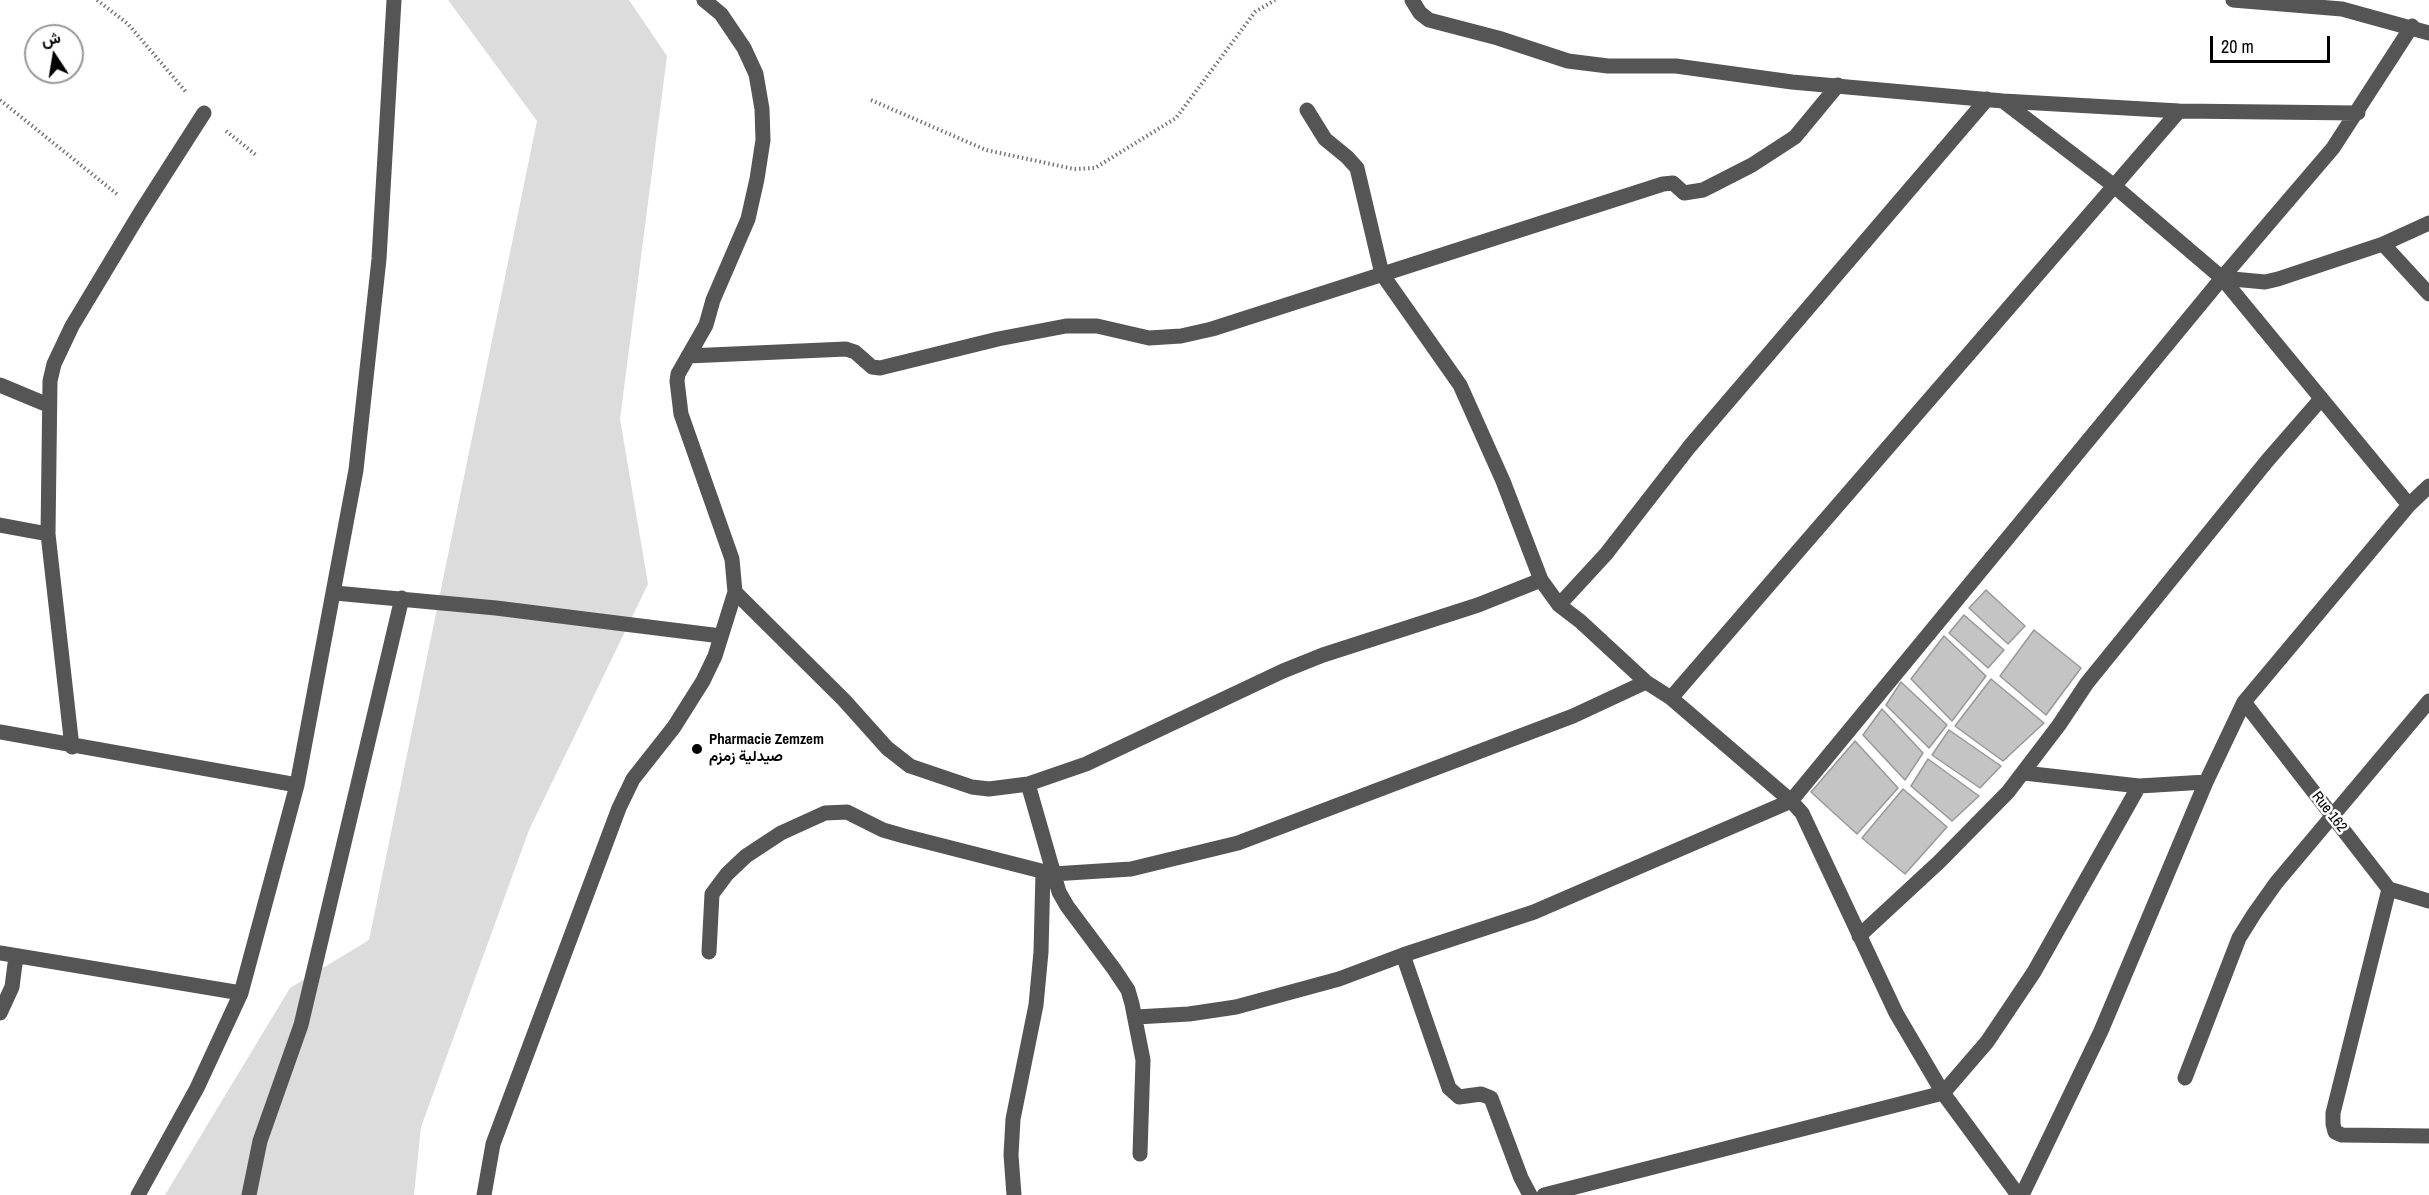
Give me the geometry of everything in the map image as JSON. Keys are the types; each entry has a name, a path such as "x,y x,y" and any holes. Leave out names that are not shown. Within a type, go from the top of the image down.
{"street":[{"path":"138,1195 182,1119 241,993 297,785 335,593 356,470 377,281 394,0"},
{"path":"484,1195 493,1144 626,793 688,706 715,656 735,592 732,559 678,402 676,381 706,325 713,300 742,235 757,179 763,133 762,109 756,74 744,48 721,14 704,0"},
{"path":"1412,0 1420,13 1429,20 1498,38 1568,61 1608,66 1676,66 1735,76 1995,100 2179,111 2358,113"},
{"path":"2233,0 2342,9 2412,26 2429,33"},
{"path":"1136,1017 1189,1014 1236,1007 1339,979 1403,955 1534,912 1791,801 2222,278 2333,148 2358,113 2412,26"},
{"path":"688,356 846,349 855,352 872,367 880,368 998,339 1066,326 1097,326 1149,338 1181,336 1212,329 1663,184 1673,183 1684,193 1703,190 1752,165 1795,137 1838,85"},
{"path":"1995,100 2113,186 2222,278 2409,505"},
{"path":"1559,605 1606,554 1690,446 1995,100"},
{"path":"1307,110 1328,143 1347,157 1357,168 1382,274 1460,385 1503,481 1541,579 1559,605 1580,621 1646,682 1671,698 1791,801 1811,829 1896,1013 1943,1093 2020,1195 2101,1031 2206,783 2244,702 2409,505 2429,486"},
{"path":"1671,698 2179,111"},
{"path":"72,747 48,534 48,405 54,364 140,213 204,113"},
{"path":"2222,278 2265,282 2383,244 2429,223"},
{"path":"2383,244 2429,294"},
{"path":"0,384 48,405"},
{"path":"1859,936 1939,862 2024,772 2087,682 2267,461 2321,399"},
{"path":"0,525 48,534"},
{"path":"735,592 844,700 887,748 910,766 972,787 989,789 1028,784 1086,764 1293,667 1478,605 1541,579"},
{"path":"335,593 402,598 721,636"},
{"path":"249,1195 260,1141 301,1024 402,598"},
{"path":"709,952 712,894 727,874 746,856 781,833 825,813 847,812 898,834 1048,873 1131,869 1238,843 1574,716 1646,682"},
{"path":"2185,1078 2239,938 2276,883 2429,701"},
{"name":"Rue 162","path":"2244,702 2389,889"},
{"path":"0,732 72,747 297,785"},
{"path":"2024,772 2139,786 2206,783"},
{"path":"1028,784 1048,873 1066,906 1128,990 1136,1017 1143,1060 1140,1154"},
{"path":"1544,1195 1943,1093 1988,1042 2034,972 2139,786"},
{"path":"1014,1195 1011,1155 1013,1119 1036,1005 1048,873"},
{"path":"2427,898 2389,889 2332,1124 2335,1131 2342,1135 2429,1136"},
{"path":"0,953 241,993"},
{"path":"1403,955 1449,1088 1459,1097 1481,1094 1491,1098 1521,1178 1530,1195"},
{"path":"0,1013 12,987 16,956"}],"path":[{"path":"96,0 128,24 204,113 256,154"},
{"path":"871,100 986,150 1074,169 1095,168 1176,118 1255,12 1275,0"},
{"path":"0,100 140,213"}],"shaded area":[{"path":"448,0 629,0 667,56 620,419 648,584 529,830 421,1127 414,1195 165,1195 290,988 369,940 537,121"}],"building":[{"path":"1986,590 2025,626 2008,644 1969,608"},
{"path":"1964,615 2004,650 1988,668 1949,633"},
{"path":"2034,630 2081,668 2046,715 2000,676"},
{"path":"1944,636 1986,676 1952,721 1911,679"},
{"path":"1991,679 2044,723 2003,761 1955,726"},
{"path":"1901,682 1947,725 1929,748 1886,705"},
{"path":"1882,709 1923,753 1905,780 1863,735"},
{"path":"1949,730 2001,766 1980,788 1932,755"},
{"path":"1855,741 1898,788 1857,834 1811,792"},
{"path":"1928,759 1979,796 1952,821 1911,786"},
{"path":"1903,789 1947,827 1905,874 1862,838"}],"place":[{"name":"Pharmacie Zemzem صيدلية زمزم","path":"697,749"}]}
